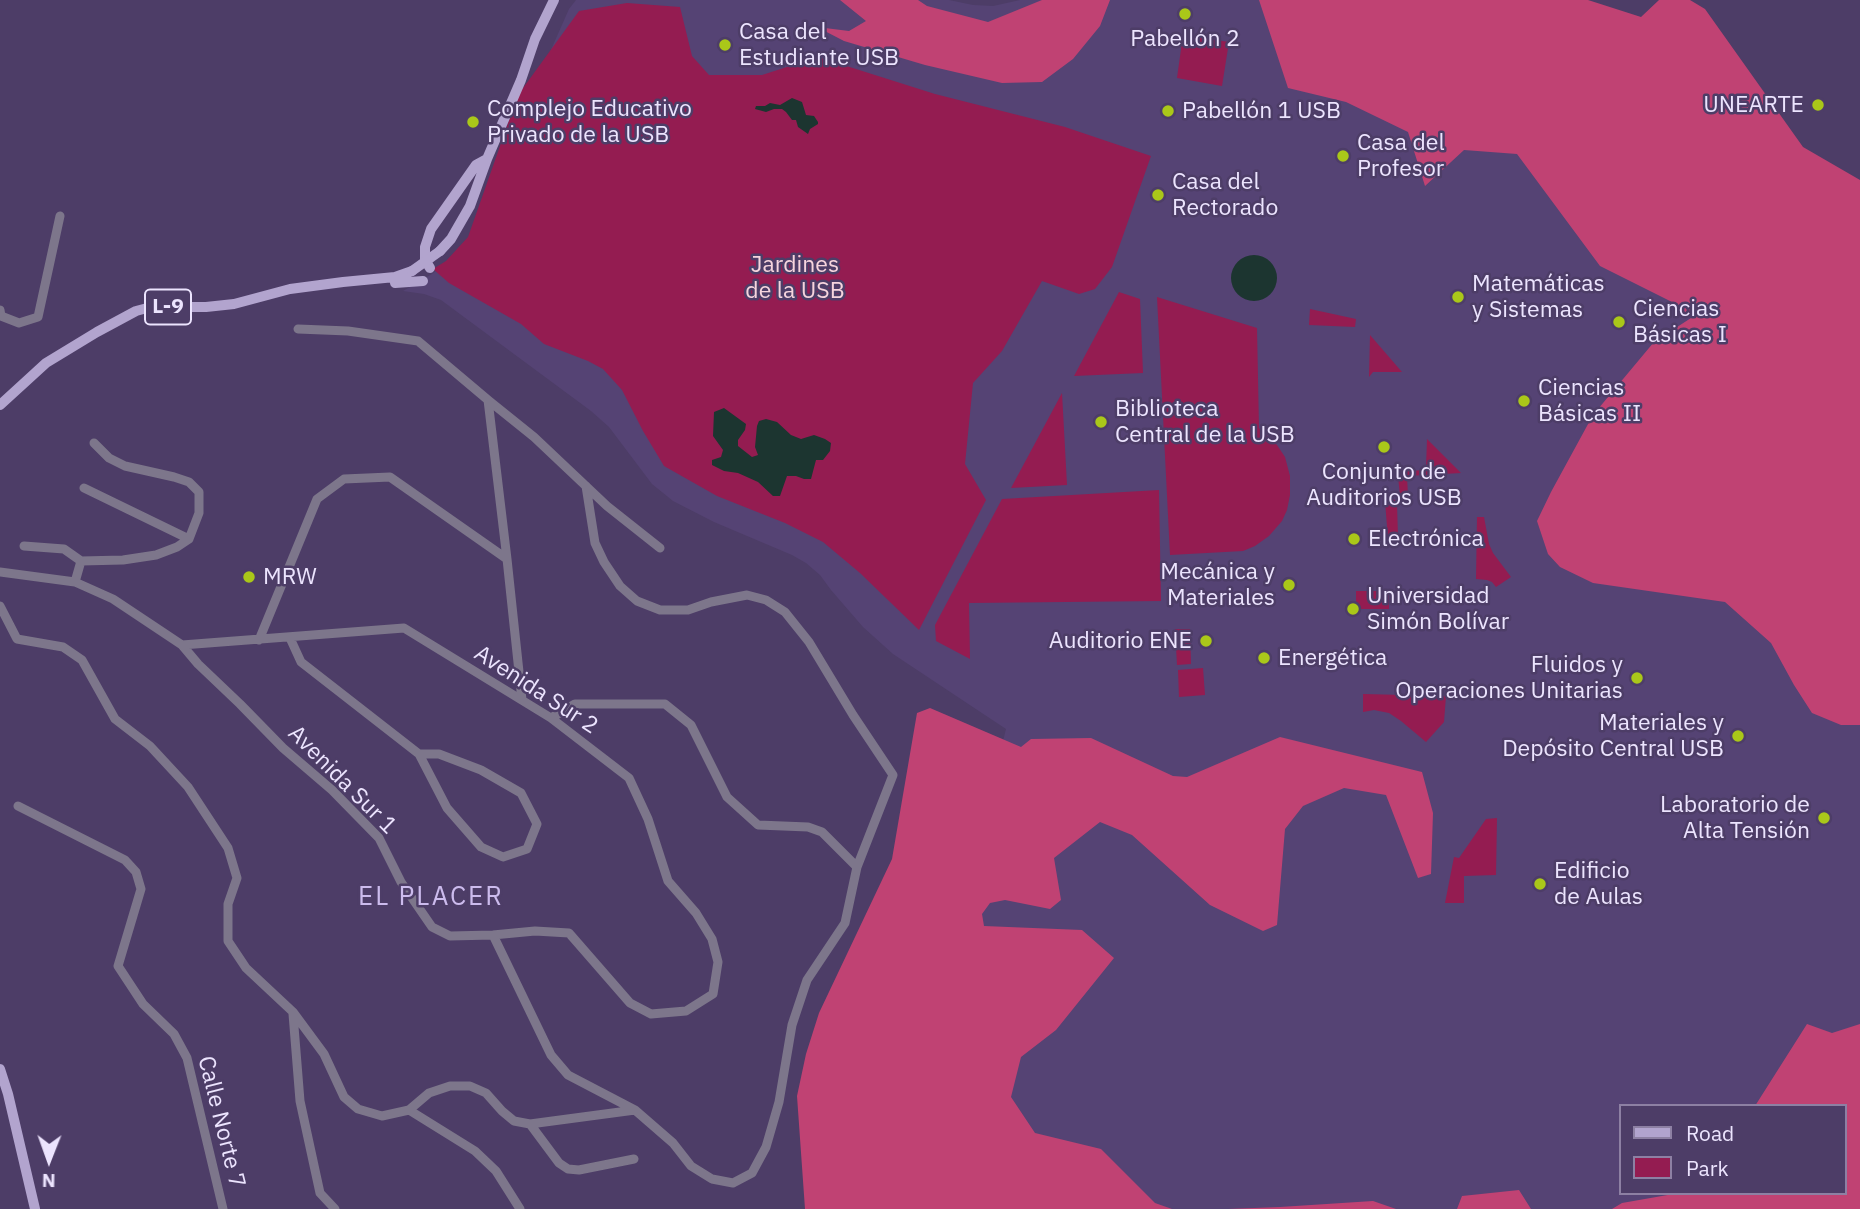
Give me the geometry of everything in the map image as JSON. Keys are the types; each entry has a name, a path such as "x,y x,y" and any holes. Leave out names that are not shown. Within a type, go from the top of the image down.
{"main road":[{"name":"L-9","path":"0,405 46,363 136,311 151,307 234,304 290,289 395,277 412,271 440,251 451,239 470,206 535,39 554,0"},
{"path":"430,268 425,260 425,247 431,229 476,165 487,159"},
{"path":"364,281 424,281"},
{"path":"0,1069 35,1209"}],"street":[{"path":"0,310 1,316 19,323 38,317 60,216"},
{"path":"299,329 348,331 418,341 534,437 607,506 660,548"},
{"path":"488,400 522,701"},
{"path":"24,546 64,549 81,561 123,561 156,555 189,539 199,513 199,492 189,482 125,466 109,458 94,443"},
{"path":"259,640 317,499 344,479 390,477 507,559"},
{"path":"493,935 551,1055 568,1075 635,1110 674,1143 691,1166 712,1179 733,1183 752,1173 766,1147 779,1102 792,1025 807,980 845,923 857,867 893,775 809,642 785,612 766,600 747,595 688,610 660,610 637,601 621,586 604,562 595,543 586,486"},
{"path":"84,488 189,539"},
{"path":"75,582 81,561"},
{"name":"Avenida Sur 1","path":"0,572 75,582 113,599 182,645 283,748 332,790 379,838 401,882 432,927 450,936 536,931 569,933 630,1003 651,1014 686,1011 713,994"},
{"path":"0,606 17,639 63,647 82,660 115,719 150,746 188,787 228,848 237,878 229,904 228,941 246,968 293,1012 324,1054 344,1097 358,1109 382,1116 409,1110 429,1093 450,1086 470,1086 486,1093 514,1121 530,1124 635,1110"},
{"name":"Avenida Sur 2","path":"182,645 404,628 551,718 629,778 648,819 668,881 696,913 712,939 718,962 713,994"},
{"path":"290,638 301,662 419,754 447,808 481,848 503,857 527,849 537,824 521,793 481,770 439,754 419,754"},
{"path":"551,718 575,704 665,704 691,725 727,797 758,825 808,827 822,832 857,867"},
{"name":"Calle Norte 7","path":"18,806 125,860 136,872 141,889 118,966 143,1004 174,1034 187,1058 223,1209"},
{"path":"293,1012 300,1101 320,1193 335,1209"},
{"path":"409,1110 475,1151 496,1171 520,1209"},
{"path":"530,1124 559,1163 568,1168 579,1170 634,1159"}],"shaded area":[{"name":"Universidad Simón Bolívar","path":"576,0 949,0 993,6 1020,0 1559,0 1860,248 1860,1209 881,1209 1006,729 893,654 863,627 820,575 806,563 673,501 652,484 609,427 591,411 441,300 403,291 432,274 467,240 569,9"},
{"path":"840,0 918,0 927,6 988,22 1042,0 1110,0 1100,26 1073,59 1042,82 1002,83 925,65 844,41 817,27 849,31 866,21"},
{"path":"1259,0 1588,0 1641,17 1659,0 1690,0 1705,9 1803,147 1860,180 1860,725 1841,725 1812,713 1771,643 1725,602 1593,583 1560,567 1548,554 1537,521 1593,415 1654,342 1691,318 1678,305 1600,266 1517,154 1464,150 1425,186 1408,132 1346,102 1288,88"},
{"path":"792,98 802,102 806,115 814,116 818,122 808,134 782,109 766,112 755,109 756,106 770,103 780,105"},
{"path":"1254,255 1271,261 1277,278 1271,295 1254,301 1237,295 1231,278 1237,261"},
{"path":"724,408 746,424 738,446 752,457 758,455 755,447 757,426 759,421 766,419 777,422 791,435 801,439 814,435 825,439 831,443 830,451 823,460 816,460 811,479 787,476 780,496 773,496 758,482 712,465 712,460 721,457 723,450 713,436 714,412"},
{"path":"930,708 1021,747 1031,739 1091,738 1173,776 1187,777 1280,737 1422,772 1433,813 1431,874 1418,878 1386,795 1344,788 1303,806 1285,829 1277,925 1263,931 1210,905 1132,835 1100,822 1054,858 1061,900 1050,909 1005,900 990,903 982,914 984,926 1082,930 1114,958 1056,1030 1021,1057 1011,1097 1035,1133 1101,1149 1155,1203 1172,1209 805,1209 797,1096 806,1054 819,1013 892,859 917,713"},
{"path":"1807,1024 1832,1033 1860,1024 1860,1209 1612,1209 1622,1203 1668,1195 1846,1195 1846,1104 1756,1104"},
{"path":"1519,1190 1531,1209 1457,1209 1462,1196"},
{"path":"1373,1201 1396,1209 1228,1209 1280,1207"}],"green space":[{"name":"Jardines de la USB","path":"627,3 680,7 692,56 709,75 762,75 818,57 935,94 1065,127 1151,156 1112,267 1095,289 1079,294 1042,281 1002,351 973,383 965,464 986,500 919,630 860,573 823,542 785,523 717,496 664,466 622,390 603,369 544,344 521,324 449,283 433,269 446,261 468,237 518,95 579,11"},
{"path":"1183,35 1229,42 1222,86 1177,78"},
{"path":"1119,292 1140,299 1143,373 1074,376"},
{"path":"1157,297 1257,328 1259,428 1285,457 1290,476 1290,495 1282,521 1269,536 1243,551 1170,555"},
{"path":"1310,309 1356,319 1355,327 1309,325"},
{"path":"1370,335 1402,372 1373,372 1369,377"},
{"path":"1062,393 1067,485 1011,488"},
{"path":"1427,439 1461,473 1407,476 1408,496 1400,496 1398,476 1401,472 1426,468"},
{"path":"1159,490 1161,601 969,603 970,659 936,641 935,625 1002,499"},
{"path":"1394,499 1397,504 1398,537 1388,539 1385,501"},
{"path":"1477,517 1484,517 1493,553 1511,577 1496,587 1487,580 1476,579"},
{"path":"1356,591 1389,591 1389,609 1356,609"},
{"path":"1175,629 1190,629 1191,664 1177,665"},
{"path":"1203,668 1205,695 1179,697 1178,670"},
{"path":"1363,694 1446,696 1444,722 1426,742 1389,713 1374,710 1363,712"},
{"path":"1497,818 1496,875 1464,876 1464,903 1445,903 1454,857 1459,858 1486,819"}],"place":[{"name":"Pabellón 2","path":"1185,14"},
{"name":"Casa del Estudiante USB","path":"725,45"},
{"name":"UNEARTE","path":"1818,105"},
{"name":"Pabellón 1 USB","path":"1168,111"},
{"name":"Complejo Educativo Privado de la USB","path":"473,122"},
{"name":"Casa del Profesor","path":"1343,156"},
{"name":"Casa del Rectorado","path":"1158,195"},
{"name":"Matemáticas y Sistemas","path":"1458,297"},
{"name":"Ciencias Básicas I","path":"1619,322"},
{"name":"Ciencias Básicas II","path":"1524,401"},
{"name":"Biblioteca Central de la USB","path":"1101,422"},
{"name":"Conjunto de Auditorios USB","path":"1384,447"},
{"name":"Electrónica","path":"1354,539"},
{"name":"MRW","path":"249,577"},
{"name":"Mecánica y Materiales","path":"1289,585"},
{"name":"Universidad Simón Bolívar","path":"1353,609"},
{"name":"Auditorio ENE","path":"1206,641"},
{"name":"Energética","path":"1264,658"},
{"name":"Fluidos y Operaciones Unitarias","path":"1637,678"},
{"name":"Materiales y Depósito Central USB","path":"1738,736"},
{"name":"Laboratorio de Alta Tensión","path":"1824,818"},
{"name":"Edificio de Aulas","path":"1540,884"}],"district":[{"name":"EL PLACER","path":"431,897"}]}
